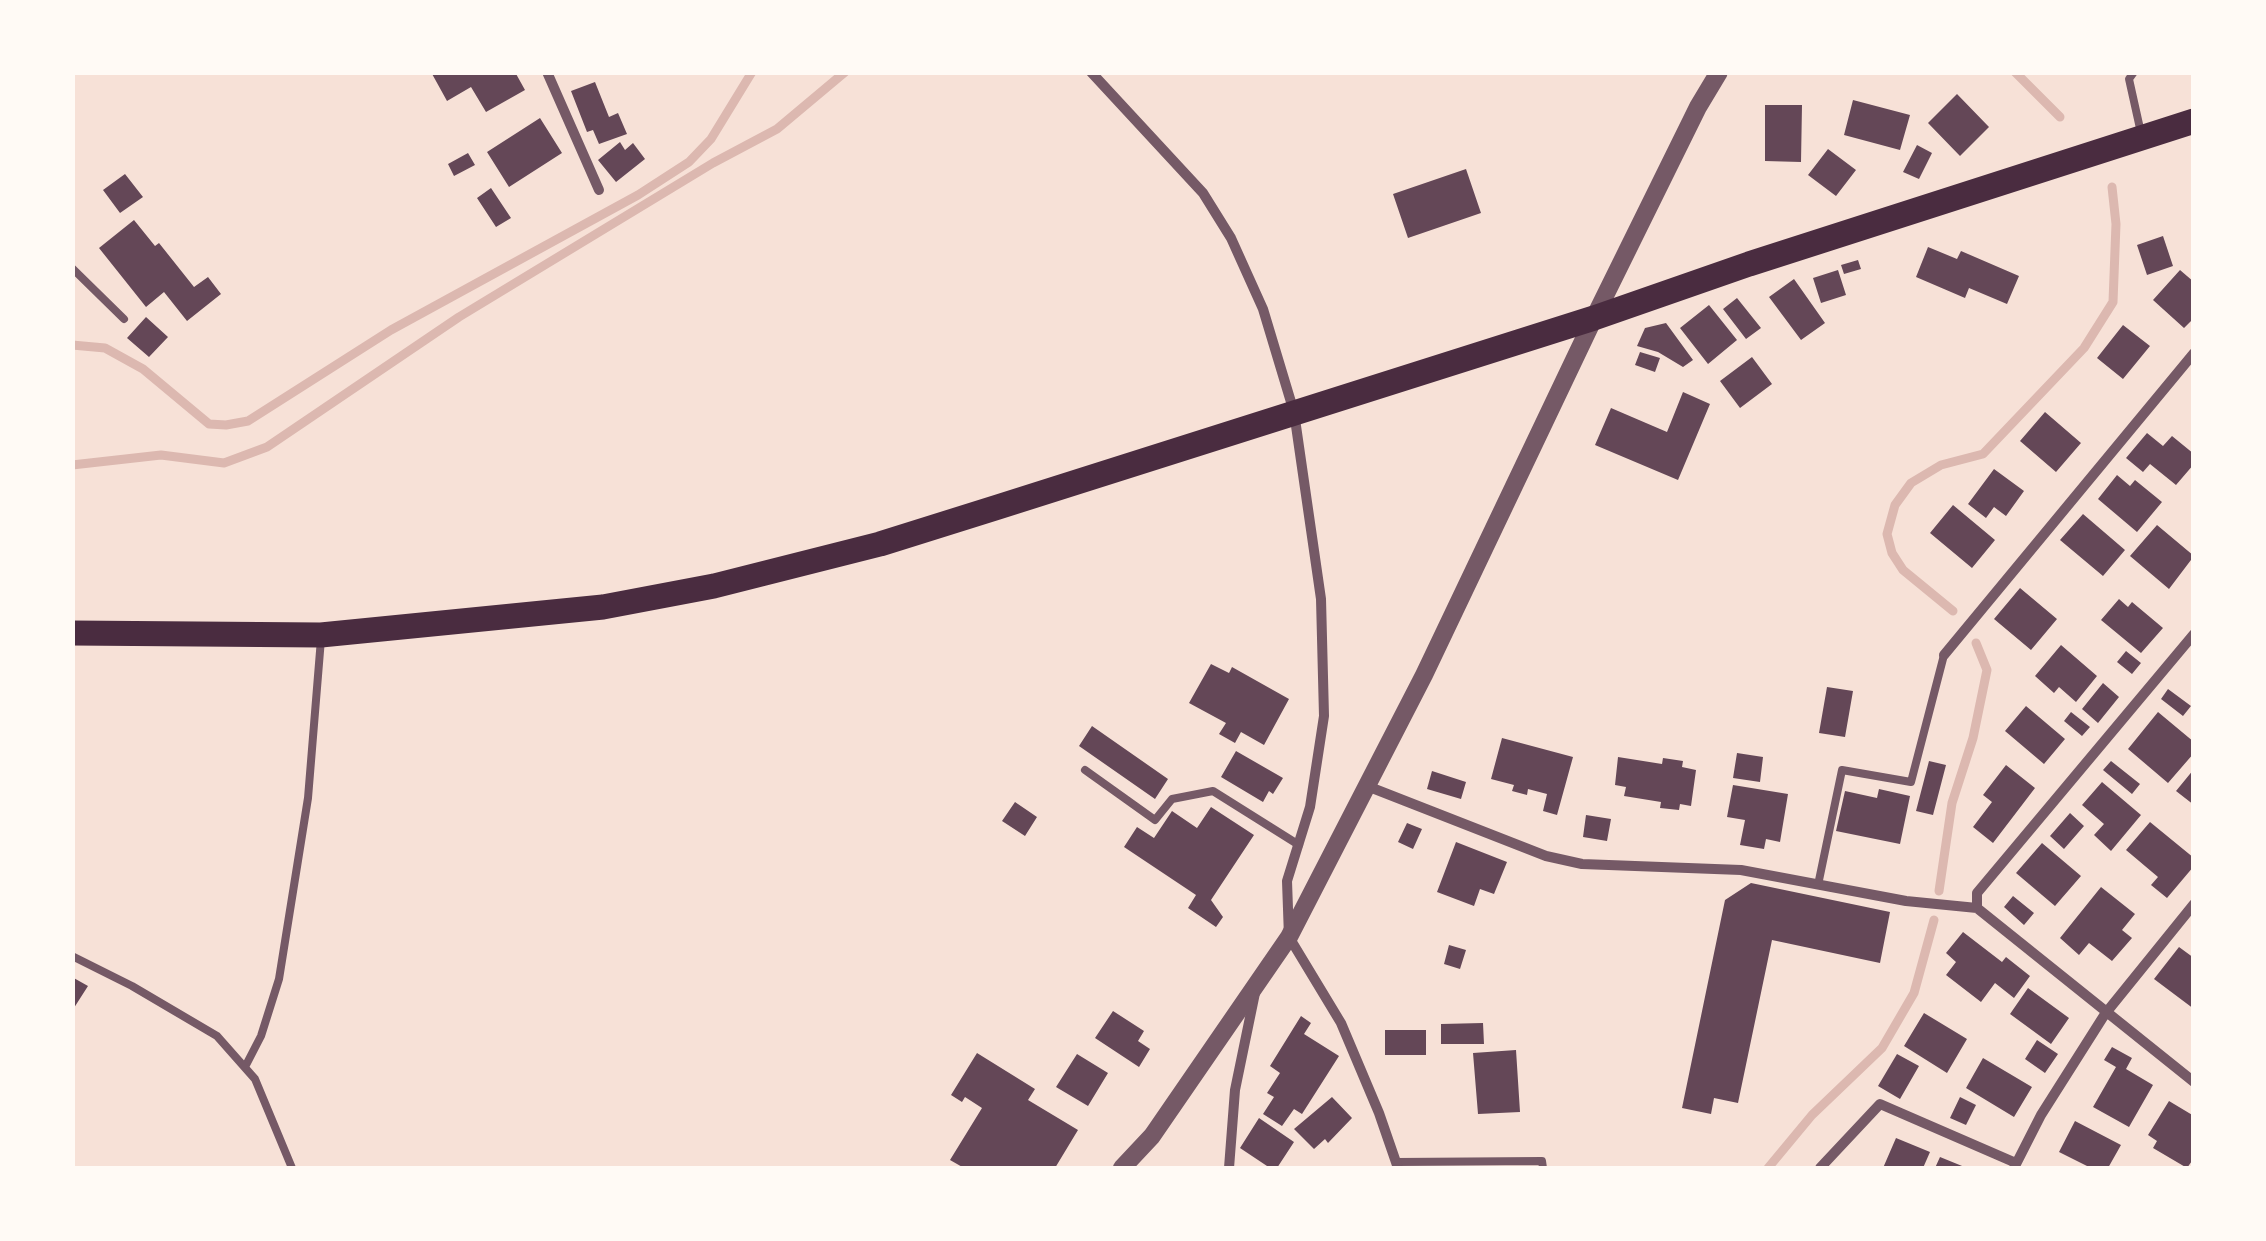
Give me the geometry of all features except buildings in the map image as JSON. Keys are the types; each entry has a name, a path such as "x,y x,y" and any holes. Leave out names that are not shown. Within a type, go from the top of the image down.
{"main road":[{"path":"72,633 321,635 604,607 714,586 880,544 1594,318 2194,121"}],"street":[{"path":"547,72 598,190"},
{"path":"1091,72 1203,194 1230,238 1263,309 1294,412 1321,599 1324,716 1310,806 1288,882 1290,937 1340,1024 1397,1165"},
{"path":"1122,1168 1152,1136 1290,937 1424,675 1594,318 1718,72"},
{"path":"1944,655 2194,354"},
{"path":"1977,908 1977,893 2194,634"},
{"path":"1367,786 1546,856 1582,864 1740,870 1906,902 1977,908 2194,1082"},
{"path":"1820,1168 1880,1104 2015,1166 2040,1115 2105,1014 2194,904"},
{"path":"1228,1168 1234,1090 1258,982"}],"lane":[{"path":"2134,72 2129,79 2142,138"},
{"path":"72,268 124,319"},
{"path":"245,1067 261,1036 278,979 308,798 321,635"},
{"path":"1818,885 1842,770 1911,782 1944,655"},
{"path":"1085,770 1155,820 1172,799 1212,791 1298,845"},
{"path":"72,956 217,1036 255,1078 292,1168"},
{"path":"1397,1165 1542,1161 1543,1168"}],"waterway":[{"path":"72,345 105,348 143,369 209,424 248,421 391,330 638,195 689,162 711,139 752,72"},
{"path":"72,465 161,455 224,463 267,447 459,317 713,163 777,129 845,72"},
{"path":"2015,72 2060,117"},
{"path":"1953,611 1903,570 1892,553 1887,534 1895,505 1911,483 1941,465 1983,454 2084,348 2113,302 2116,224 2112,187"},
{"path":"1939,891 1952,803 1973,738 1987,670 1976,643"},
{"path":"1768,1168 1812,1115 1882,1048 1914,993 1934,920"}]}
